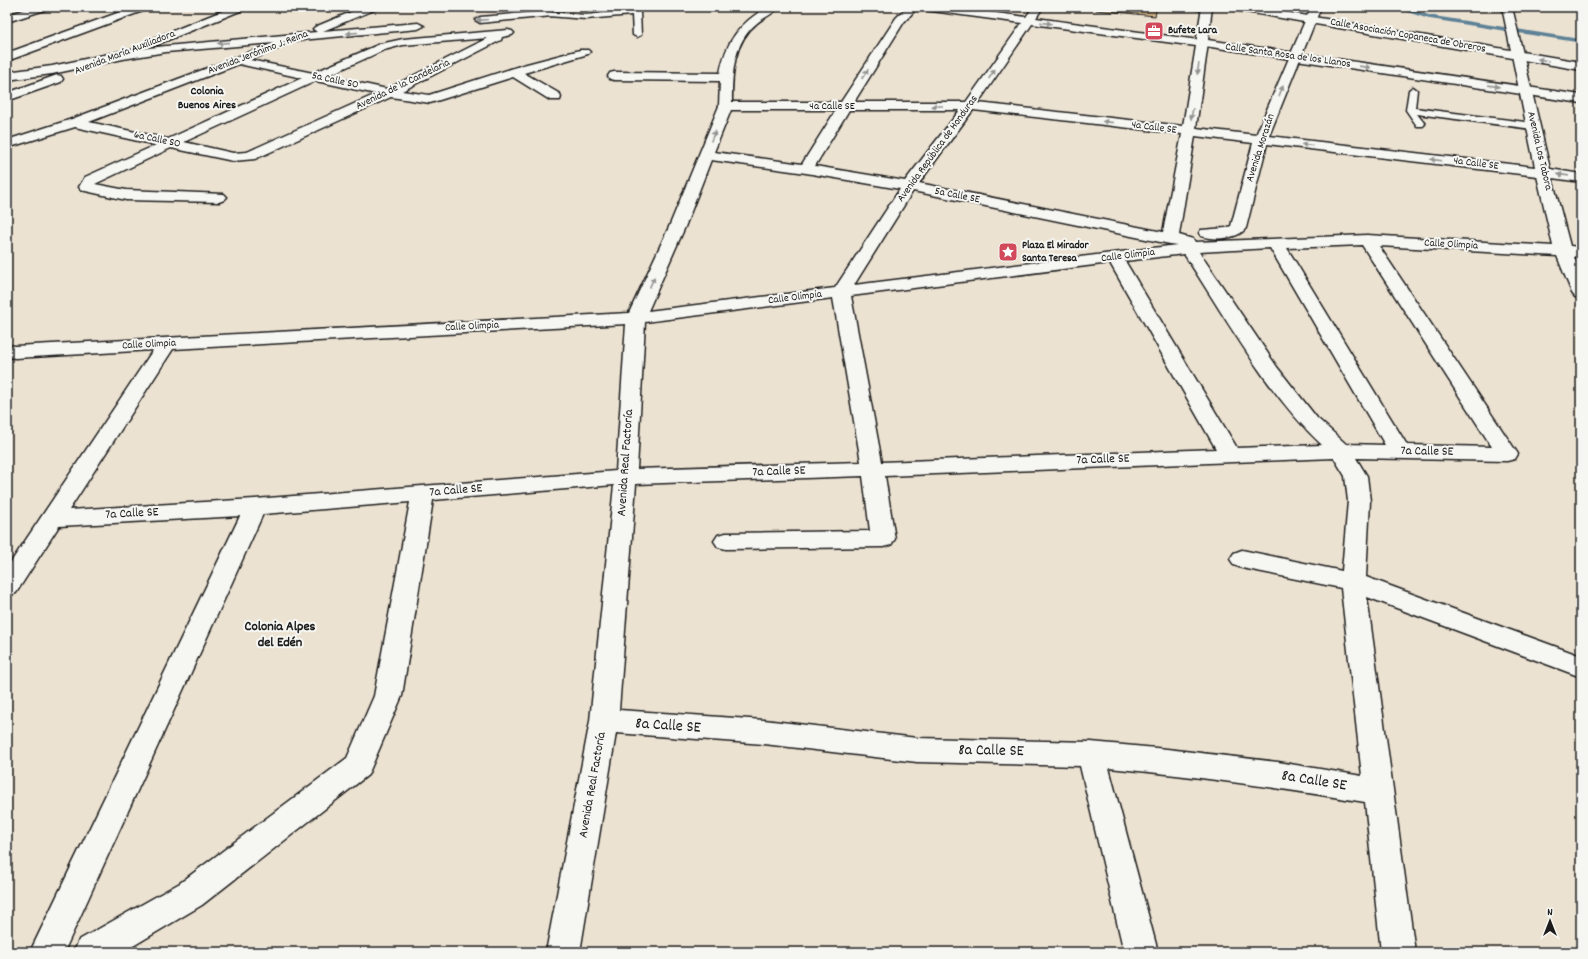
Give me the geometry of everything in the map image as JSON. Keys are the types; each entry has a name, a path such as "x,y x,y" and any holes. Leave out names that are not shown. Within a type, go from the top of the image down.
{"street":[{"path":"7,19 44,7"},
{"path":"7,57 144,7"},
{"name":"Avenida María Auxiliadora","path":"7,97 123,55 241,7"},
{"name":"Avenida Jerónimo J. Reina","path":"7,144 74,123 240,61 372,7"},
{"name":"Avenida de la Candelaria","path":"241,158 250,156 389,93 563,7"},
{"name":"Avenida Real Factoría","path":"563,952 604,721 626,477 636,318 677,227 726,106 726,78 733,47 740,34 753,20 774,7"},
{"path":"806,169 900,20 913,7"},
{"name":"Calle Santa Rosa de los Llanos","path":"924,7 1202,43 1581,99"},
{"name":"Avenida República de Honduras","path":"841,292 909,186 970,106 1038,7"},
{"path":"1207,7 1189,132 1184,241 1270,371 1310,422 1341,451 1356,476 1359,501 1353,582 1377,791 1398,952"},
{"name":"Calle Asociación Copaneca de Obreros","path":"1235,7 1581,66"},
{"name":"Avenida Morazán","path":"1184,241 1226,233 1234,231 1238,228 1261,140 1316,7"},
{"name":"Avenida Los Tabora","path":"1507,7 1516,55 1526,91 1532,126 1563,251 1581,293"},
{"path":"470,21 548,14"},
{"path":"7,76 52,70 123,55 205,44 298,38 431,25"},
{"path":"219,197 126,195 86,187 90,180 380,47 392,44 508,33"},
{"path":"514,72 584,52"},
{"name":"5a Calle SO","path":"240,61 389,93 430,99 514,72"},
{"path":"514,72 555,97"},
{"path":"614,76 726,78"},
{"name":"4a Calle SE","path":"726,106 970,106 1544,172 1581,178"},
{"name":"6a Calle SO","path":"74,123 241,158"},
{"name":"5a Calle SE","path":"705,155 806,169 909,186 1184,241"},
{"name":"Calle Olimpia","path":"10,353 636,318 1115,258 1184,241 1276,244 1366,240 1581,252"},
{"name":"7a Calle SE","path":"52,519 255,507 626,477 1341,451 1507,454 1366,240"},
{"path":"1276,244 1400,452"},
{"path":"1115,258 1230,455"},
{"path":"726,541 883,539 873,469 841,292"},
{"path":"7,587 167,344"},
{"path":"91,952 191,894 358,766 388,696 423,494"},
{"path":"47,952 255,507"},
{"path":"1242,559 1353,582 1581,667"},
{"name":"8a Calle SE","path":"604,721 764,732 917,750 1091,754 1167,761 1278,775 1377,791"},
{"path":"1091,754 1141,952"}],"lane":[{"path":"586,17 610,7"},
{"path":"620,7 636,12"},
{"path":"548,14 586,17 636,12"},
{"path":"636,12 637,35"},
{"path":"1413,90 1410,110 1420,124"},
{"path":"1410,110 1532,126"}],"building":[{"path":"1098,7 1157,7 1155,16 1096,10"},
{"path":"1176,7 1202,7 1200,11"}],"waterway":[{"path":"1397,7 1429,17 1581,41"}],"place":[{"name":"Bufete Lara","path":"1154,31"},
{"name":"Plaza El Mirador Santa Teresa","path":"1008,252"}],"district":[{"name":"Colonia Buenos Aires","path":"207,98"},
{"name":"Colonia Alpes del Edén","path":"280,636"}]}
